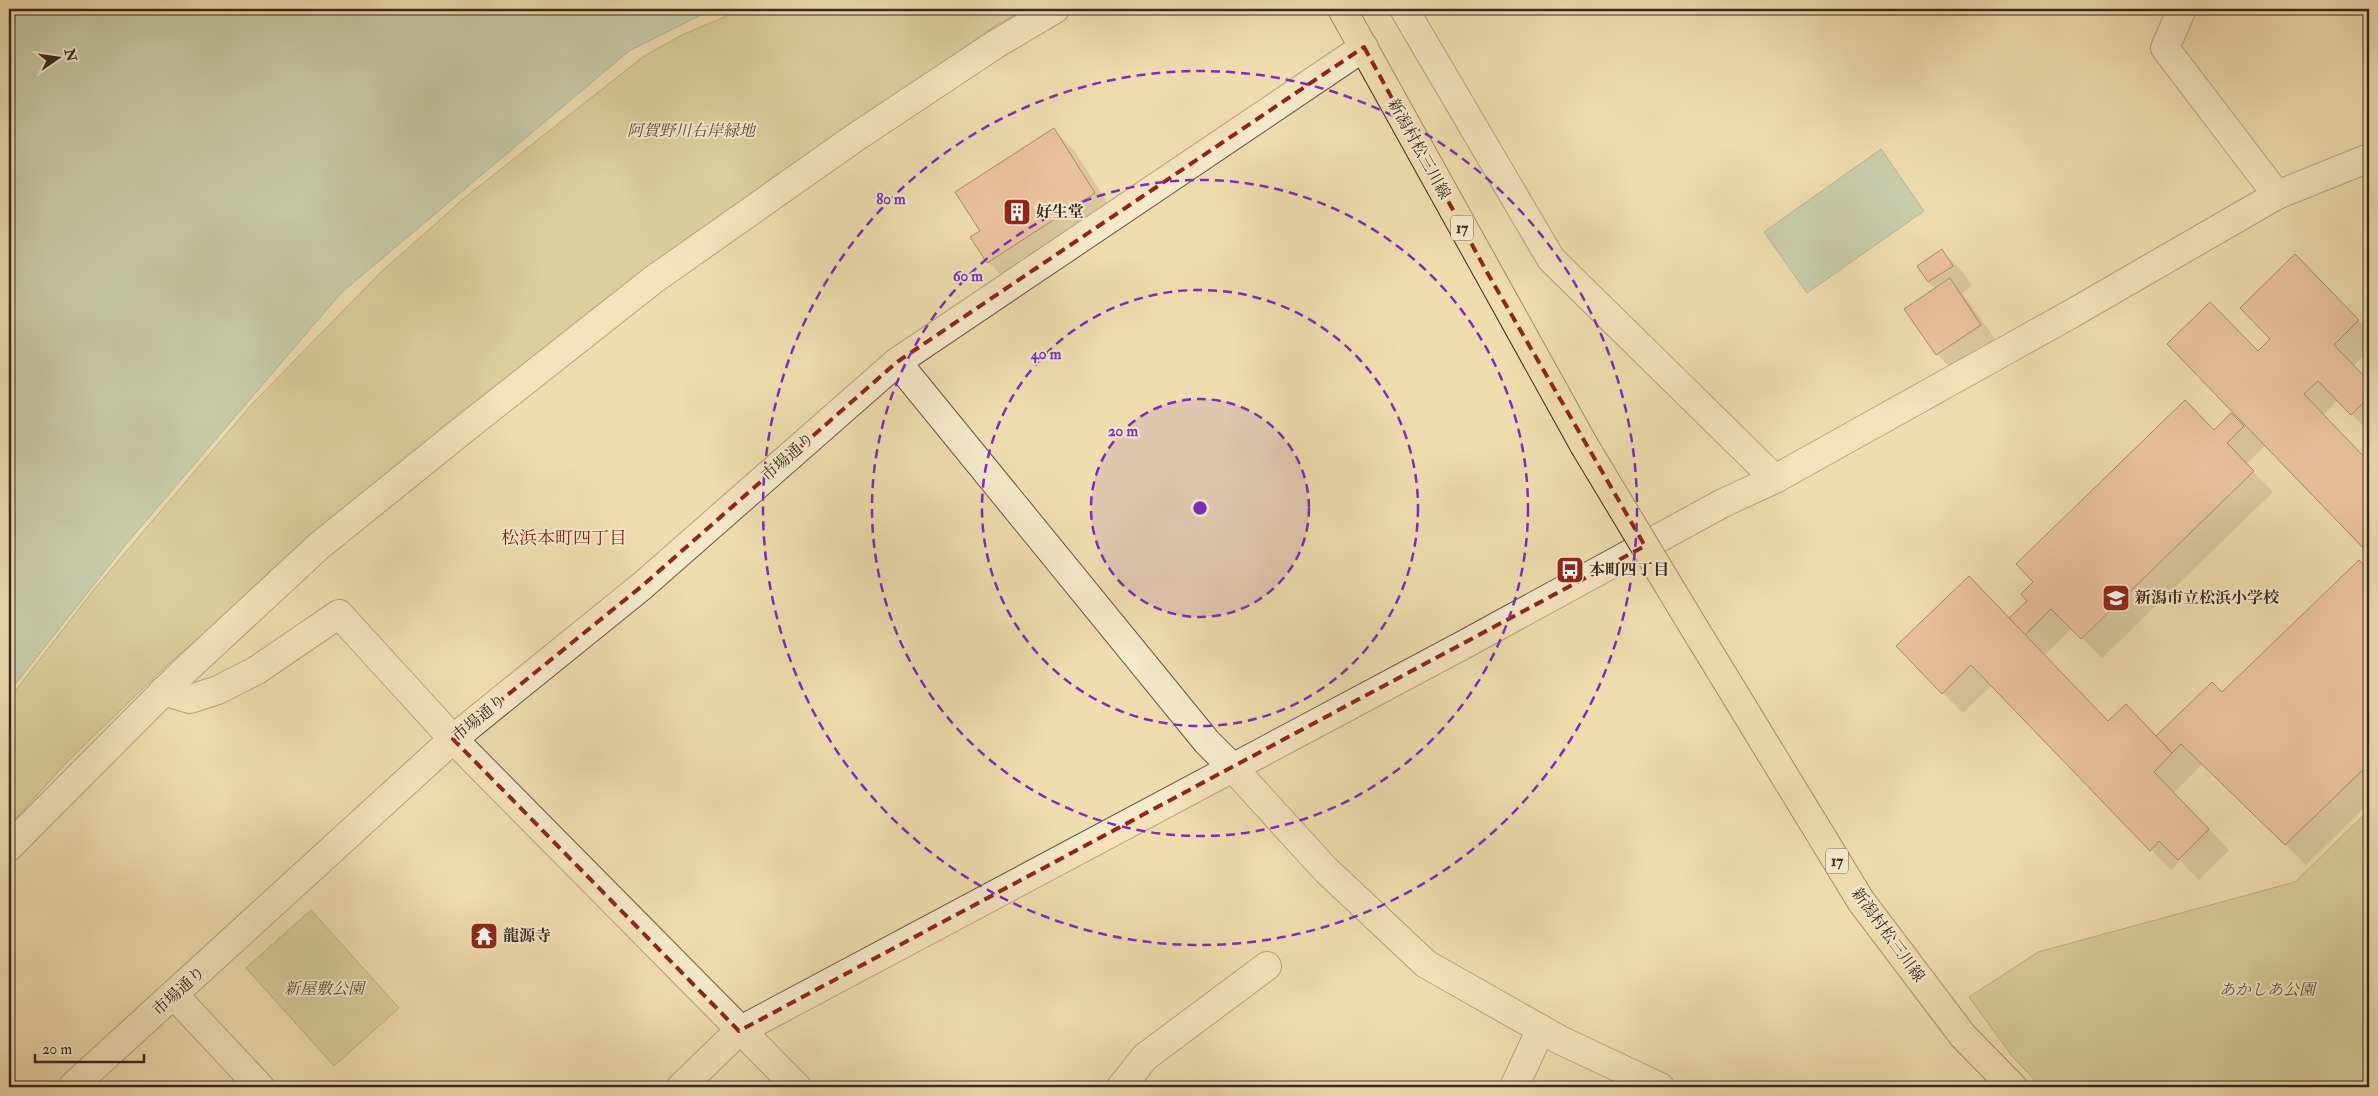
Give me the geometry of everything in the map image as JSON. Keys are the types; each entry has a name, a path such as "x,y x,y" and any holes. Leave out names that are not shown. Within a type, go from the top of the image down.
{"main road":[{"name":"新潟村松三川線","path":"1342,9 1584,445 1862,901 1963,1036 2013,1087"}],"street":[{"path":"9,847 163,691 319,546 652,280 856,136 996,44 1055,9"},
{"path":"1404,9 1551,259 1774,479"},
{"path":"2182,9 2165,48 2277,195"},
{"name":"市場通り","path":"72,1087 453,739 642,586 896,362 1364,47"},
{"path":"681,1087 740,1031 1482,635 1724,503 1774,479 2071,314 2277,195 2369,158"},
{"path":"896,362 1207,742 1326,870 1426,964 1541,1029 1660,1087"},
{"path":"163,691 190,699 218,690 257,670 339,614 453,739 797,1087"},
{"path":"1121,1087 1145,1057 1267,966"},
{"path":"174,995 260,1087"},
{"path":"1514,1087 1541,1029"}],"highlighted area":[{"path":"1364,47 1488,274 1645,546 739,1031 453,739 642,586 897,362"}],"green space":[{"name":"阿賀野川右岸緑地","path":"743,9 1026,9 998,24 697,234 484,395 167,665 66,763 9,826 9,699 96,587 252,404 381,272 468,195 644,56 682,35"},
{"name":"あかしあ公園","path":"2369,810 2369,1087 2041,1087 2012,1056 1969,997 2038,952 2295,882"},
{"name":"新屋敷公園","path":"311,910 399,1008 334,1066 246,968"}],"shaded area":[{"path":"9,9 713,9 629,51 341,293 127,543 9,692"},
{"path":"1881,149 1924,211 1807,293 1764,232"}],"building":[{"name":"好生堂","path":"1054,128 1095,193 987,263 970,237 980,231 955,192"},
{"path":"1942,249 1953,266 1928,282 1917,266"},
{"path":"2295,254 2359,320 2334,345 2369,381 2369,397 2351,415 2318,381 2304,394 2369,462 2369,554 2167,344 2210,302 2258,351 2270,339 2240,308"},
{"path":"1950,278 1981,325 1936,355 1904,309"},
{"path":"2185,400 2214,430 2231,413 2244,426 2227,443 2254,471 2081,639 2051,609 2025,635 2009,618 2027,601 2021,594 2033,582 2016,564"},
{"path":"2359,560 2369,571 2369,764 2285,845 2181,744 2172,753 2156,736 2212,682 2222,692"},
{"path":"1969,576 2108,721 2126,704 2172,753 2154,772 2209,829 2178,860 2159,841 2150,851 1971,665 1942,694 1896,646"}],"place":[{"name":"好生堂","path":"1017,212"},
{"name":"本町四丁目","path":"1570,570"},
{"name":"新潟市立松浜小学校","path":"2116,598"},
{"name":"龍源寺","path":"484,936"}],"district":[{"name":"松浜本町四丁目","path":"564,538"}]}
